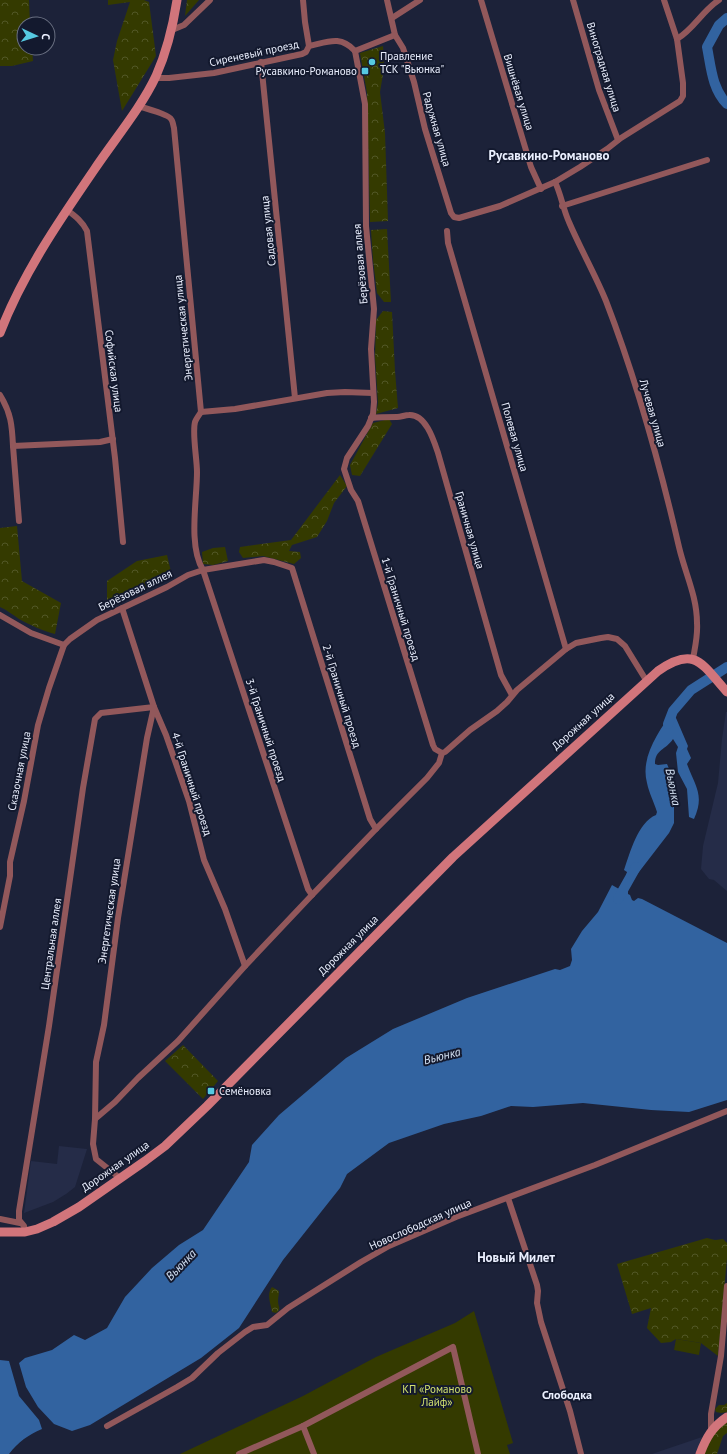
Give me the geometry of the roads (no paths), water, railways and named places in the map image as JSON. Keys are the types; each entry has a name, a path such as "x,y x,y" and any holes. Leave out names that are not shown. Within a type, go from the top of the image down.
{"main road":[{"path":"0,333 22,287 66,210 138,106 155,78 172,30 177,0"},
{"name":"Дорожная улица","path":"0,1232 25,1232 37,1229 57,1220 121,1179 165,1146 453,857 646,680 671,662 684,658 692,659"},
{"path":"692,659 702,664 727,692"},
{"path":"700,1454 711,1431 727,1417"}],"street":[{"path":"172,30 184,25 210,0"},
{"path":"303,0 309,46"},
{"name":"Радужная улица","path":"387,0 395,35 403,48 451,213 454,217 458,218 500,206 541,189"},
{"path":"392,18 420,0"},
{"name":"Вишнёвая улица","path":"480,0 531,167 541,189"},
{"name":"Виноградная улица","path":"573,0 599,90 618,140"},
{"path":"541,189 555,182 596,156 680,100 683,96 683,83 677,39 664,0"},
{"path":"677,39 685,34 712,4 719,0"},
{"path":"355,51 395,35"},
{"name":"Сиреневый проезд","path":"155,78 214,72 302,54 306,52 309,46 334,40 349,45 355,51"},
{"name":"Берёзовая аллея","path":"344,469 347,458 368,426 374,402 371,349 374,298 366,226 365,104 355,51"},
{"name":"Садовая улица","path":"261,62 295,398"},
{"name":"Энергетическая улица","path":"138,106 158,113 167,114 172,120 201,412 195,421 194,429 197,472 195,539 199,563 203,570"},
{"path":"562,206 707,160"},
{"name":"Лучевая улица","path":"555,182 562,206 606,300 628,363 670,507 679,550 696,608 697,631 692,659"},
{"name":"Софийская улица","path":"66,210 80,220 87,231 113,440 123,542"},
{"name":"Полевая улица","path":"447,231 448,243 566,649"},
{"path":"201,412 235,409 333,392 373,393"},
{"path":"0,395 11,420 19,521"},
{"name":"Граничная улица","path":"371,418 387,416 398,417 410,414 417,416 430,430 438,453 501,675 512,695"},
{"path":"13,446 100,442 113,440"},
{"name":"1-й Граничный проезд","path":"344,469 351,490 358,501 433,745 435,749 442,753"},
{"name":"Берёзовая аллея","path":"64,645 97,620 167,587 188,575 203,570 264,560 292,568"},
{"name":"2-й Граничный проезд","path":"292,568 370,819 376,829"},
{"name":"3-й Граничный проезд","path":"203,570 308,889 312,895"},
{"name":"4-й Граничный проезд","path":"122,608 154,707 166,734 189,801 204,860 225,909 245,966"},
{"path":"0,624 1,616 31,633 64,645"},
{"path":"95,1119 115,1102 138,1078 178,1041 245,966 312,895 435,769 439,763 442,753 470,730 497,711 517,690 566,649 582,641 608,637 617,639 625,646 646,680"},
{"name":"Сказочная улица","path":"0,927 10,876 10,862 24,801 38,726 64,645"},
{"name":"Энергетическая улица","path":"121,1179 96,1159 93,1144 96,1062 104,1025 118,918 147,738 154,707"},
{"name":"Центральная аллея","path":"25,1232 24,1226 19,1220 19,1211 49,1026 83,788 95,719 100,713 154,707"},
{"name":"Новослободская улица","path":"107,1426 192,1378 218,1353 245,1332 253,1327 267,1324 288,1308 389,1246 727,1111"},
{"path":"508,1198 537,1285 537,1303 541,1322 570,1411 581,1454"},
{"path":"0,1219 20,1223"},
{"path":"711,1431 711,1414 721,1356 727,1286"},
{"path":"239,1454 303,1426 453,1346 478,1454"},
{"path":"303,1426 314,1454"}],"water":[{"path":"673,711 688,746 687,749 691,758 687,764 698,791 699,803 694,819 689,817 687,789 678,772 676,753 678,747 673,739 659,752 655,759 655,764 667,764 670,771 669,781 674,797 674,823 669,833 632,881 626,877 627,872 624,870 629,855 644,824 656,815 657,812 647,783 646,764 648,754 662,727"},
{"path":"612,885 619,889 621,885 628,889 628,894 632,900 634,901 638,898 642,899 727,943 727,1100 689,1112 651,1110 583,1103 533,1107 511,1106 481,1116 444,1124 389,1143 347,1174 340,1188 283,1260 239,1328 201,1358 90,1425 72,1431 54,1424 38,1407 26,1387 19,1363 25,1358 52,1350 74,1335 85,1340 107,1328 125,1297 152,1268 179,1245 203,1230 249,1162 252,1145 279,1115 346,1058 393,1029 467,998 555,969 560,970 570,966 572,960 571,949 582,931 598,912"},
{"path":"0,1360 9,1361 19,1396 39,1420 42,1429 24,1439 9,1454 0,1454"}],"waterway":[{"name":"Вьюнка","path":"727,18 719,25 707,47 715,85 718,92 727,104"},
{"name":"Вьюнка","path":"668,724 673,711 691,690 727,667"},
{"name":"Вьюнка","path":"618,899 636,867"}],"place":[{"name":"Правление ТСК \"Вьюнка\"","path":"372,62"},
{"name":"Русавкино-Романово","path":"365,71"},
{"name":"Семёновка","path":"211,1091"}],"district":[{"name":"Русавкино-Романово","path":"549,155"},
{"name":"Новый Милет","path":"516,1257"},
{"name":"Слободка","path":"567,1395"}],"park label":[{"name":"КП «Романово Лайф»","path":"437,1395"}]}
